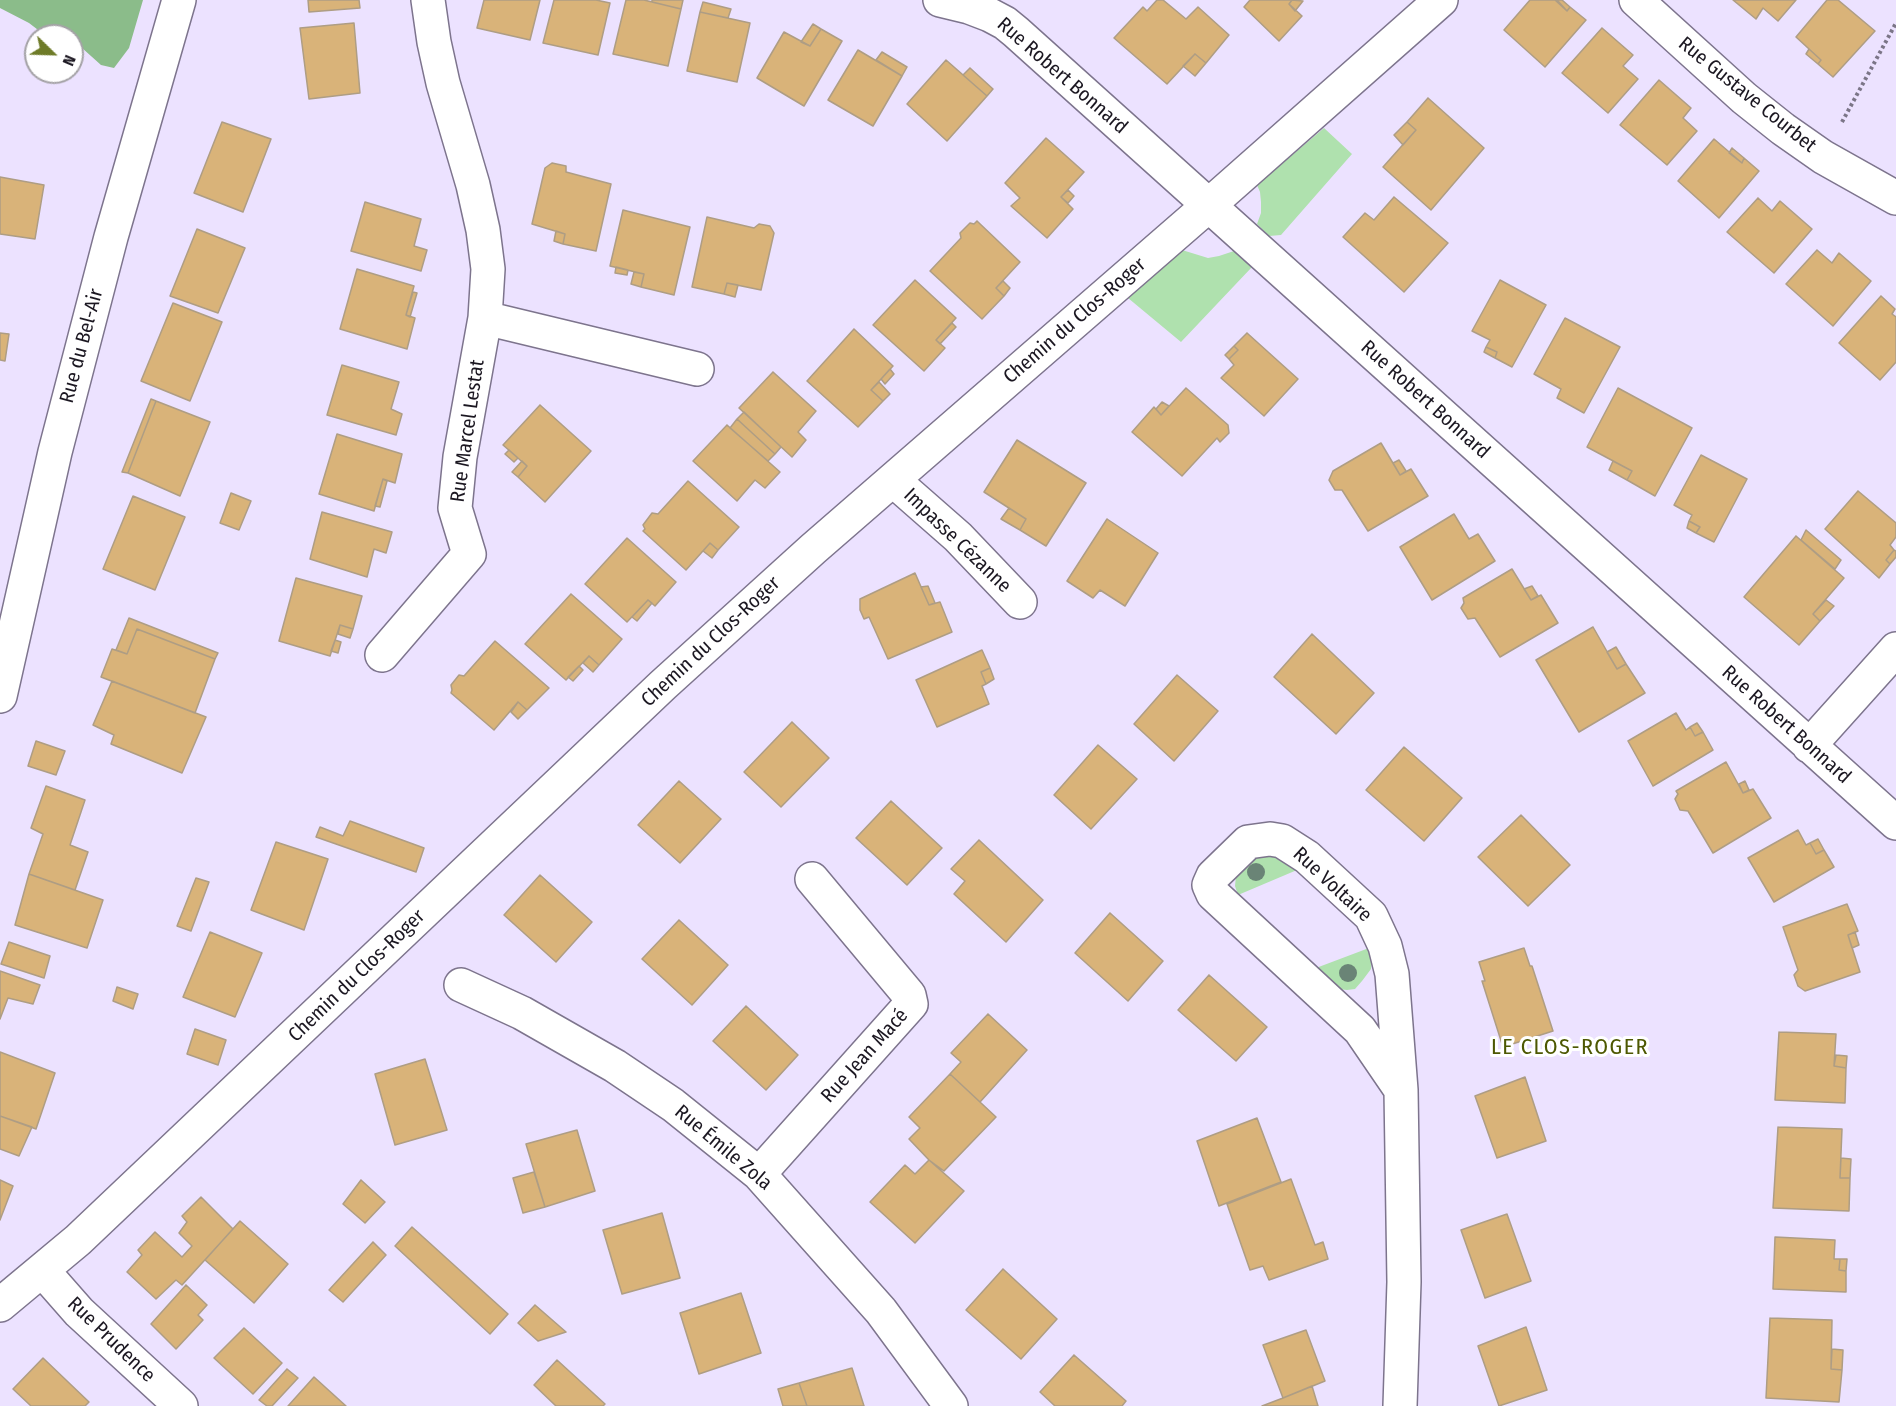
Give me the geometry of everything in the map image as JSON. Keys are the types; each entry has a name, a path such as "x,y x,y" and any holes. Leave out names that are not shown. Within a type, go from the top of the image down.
{"street":[{"name":"Rue du Bel-Air","path":"0,696 55,452 111,237 178,0"},
{"name":"Rue Marcel Lestat","path":"382,655 469,554 455,508 460,457 485,318 488,269 483,230 473,185 443,83 428,0"},
{"name":"Rue Robert Bonnard","path":"940,0 969,7 1005,23 1896,824"},
{"name":"Chemin du Clos-Roger","path":"0,1305 43,1271 183,1142 663,685 813,549 1441,0"},
{"name":"Rue Gustave Courbet","path":"1636,0 1744,98 1783,129 1823,157 1896,198"},
{"path":"485,318 697,369"},
{"name":"Impasse Cézanne","path":"893,480 958,537 1020,602"},
{"path":"1809,746 1896,649"},
{"name":"Rue Voltaire","path":"1400,1406 1404,1282 1401,1090 1392,974 1383,943 1371,916 1307,857 1282,841 1270,839 1248,842 1213,876 1209,885 1213,894 1360,1030 1401,1090"},
{"name":"Rue Jean Macé","path":"759,1174 911,1004 909,995 812,879"},
{"name":"Rue Émile Zola","path":"461,985 522,1013 615,1066 673,1105 759,1174 881,1311 951,1406"},
{"name":"Rue Prudence","path":"43,1271 78,1312 181,1406"}],"path":[{"path":"1823,157 1896,23"}],"green space":[{"path":"0,0 143,0 129,48 114,68 101,65 84,50 84,24 30,24 0,8"},
{"path":"1324,128 1352,154 1281,235 1269,236 1257,224 1261,213 1261,202 1257,185"},
{"path":"1182,250 1208,258 1234,251 1252,267 1181,342 1128,298"},
{"path":"1277,856 1297,870 1238,895 1235,886 1236,876 1254,857"},
{"path":"1369,948 1372,957 1371,969 1355,989 1338,989 1316,968"}],"building":[{"path":"308,0 359,0 360,8 309,12"},
{"path":"484,0 540,0 530,40 477,28"},
{"path":"554,0 596,0 610,3 598,55 543,43"},
{"path":"626,0 644,0 681,9 668,66 613,54"},
{"path":"652,0 683,0 681,9 652,2"},
{"path":"1157,0 1163,0 1186,19 1198,7 1229,35 1206,63 1195,54 1167,84 1114,38 1143,7 1147,11"},
{"path":"1250,0 1292,0 1289,4 1302,16 1279,41 1244,7"},
{"path":"1292,0 1303,1 1295,11 1289,4"},
{"path":"1530,0 1555,0 1567,11 1570,7 1586,20 1545,67 1504,30"},
{"path":"1557,0 1562,0 1570,7 1567,11"},
{"path":"1733,0 1796,0 1778,21 1763,8 1756,19"},
{"path":"1827,0 1838,0 1875,31 1833,77 1818,64 1821,60 1796,37"},
{"path":"703,2 731,9 728,18 700,12"},
{"path":"700,12 750,23 737,82 687,71"},
{"path":"354,23 360,93 309,99 300,28"},
{"path":"813,24 821,29 810,46 801,42"},
{"path":"1602,28 1633,55 1623,66 1638,79 1608,113 1562,73"},
{"path":"821,29 842,41 804,106 757,78 784,32 810,46"},
{"path":"1809,49 1821,60 1818,64 1806,54"},
{"path":"858,50 902,76 873,126 828,100"},
{"path":"882,52 907,67 902,76 876,60"},
{"path":"1195,54 1206,63 1195,76 1183,66"},
{"path":"946,60 987,96 947,141 907,104"},
{"path":"970,68 993,89 987,96 963,75"},
{"path":"1659,80 1691,108 1683,118 1697,131 1667,165 1620,125"},
{"path":"1428,98 1484,148 1431,210 1383,167 1416,130 1407,122"},
{"path":"222,122 271,139 243,212 194,193"},
{"path":"1407,122 1416,130 1403,145 1394,135"},
{"path":"1046,138 1084,172 1061,197 1073,209 1047,238 1011,206 1020,198 1005,183"},
{"path":"1714,139 1742,163 1744,158 1759,171 1719,218 1678,181"},
{"path":"1732,148 1744,158 1742,163 1729,153"},
{"path":"552,163 566,166 566,172 611,184 596,251 563,244 565,234 532,224 545,168"},
{"path":"0,177 44,185 35,239 0,234"},
{"path":"1068,190 1074,196 1068,203 1061,197"},
{"path":"1394,197 1448,243 1404,292 1343,237 1365,213 1374,220"},
{"path":"1758,198 1772,211 1780,201 1812,229 1774,273 1727,232"},
{"path":"365,202 421,219 414,246 427,250 421,271 351,251"},
{"path":"623,210 690,227 674,295 641,287 644,274 610,266"},
{"path":"707,217 754,228 759,224 770,226 774,233 761,290 727,283 724,294 692,287"},
{"path":"977,221 1020,262 996,288 1004,296 982,319 930,271 961,238 960,233 970,223 974,224"},
{"path":"197,229 245,248 218,313 170,296"},
{"path":"556,231 565,234 563,244 554,241"},
{"path":"1817,250 1832,263 1839,253 1871,281 1833,326 1786,284"},
{"path":"616,267 628,270 627,275 615,273"},
{"path":"357,269 414,286 406,315 415,318 407,349 340,329"},
{"path":"634,272 644,274 641,287 631,284"},
{"path":"915,280 956,318 936,340 945,348 924,371 873,325"},
{"path":"1500,280 1546,305 1512,367 1495,358 1497,352 1486,347 1490,340 1472,331"},
{"path":"1003,281 1010,288 1004,296 996,288"},
{"path":"727,283 738,285 735,297 724,294"},
{"path":"413,292 417,293 410,317 406,315"},
{"path":"1881,296 1895,309 1892,314 1896,317 1896,362 1880,380 1839,343"},
{"path":"173,303 222,322 190,401 141,381"},
{"path":"1565,318 1620,347 1584,413 1557,398 1561,389 1534,374"},
{"path":"952,323 956,327 940,344 936,340"},
{"path":"854,329 893,366 871,390 883,401 858,427 807,381"},
{"path":"0,333 9,334 5,361 0,360"},
{"path":"1247,333 1298,379 1264,416 1221,378 1234,365 1229,359 1238,350 1234,346"},
{"path":"1234,346 1238,350 1229,359 1225,355"},
{"path":"1486,347 1497,352 1495,358 1484,352"},
{"path":"342,365 399,382 391,409 402,414 396,435 327,415"},
{"path":"890,369 894,374 885,384 881,379"},
{"path":"773,372 816,411 798,432 806,440 792,457 739,408"},
{"path":"879,382 890,394 883,401 871,390"},
{"path":"1186,388 1228,425 1229,433 1220,442 1217,438 1182,476 1132,432 1154,407 1161,415"},
{"path":"1618,388 1692,428 1655,496 1627,480 1632,471 1587,447"},
{"path":"151,399 156,401 128,473 122,472"},
{"path":"156,401 210,422 180,496 128,473"},
{"path":"1162,402 1169,406 1161,415 1156,409"},
{"path":"540,405 591,451 545,502 518,477 527,466 503,445"},
{"path":"744,412 781,447 775,454 737,419"},
{"path":"737,419 775,454 768,461 730,428"},
{"path":"727,425 780,472 765,488 755,480 737,501 693,461"},
{"path":"337,434 402,454 395,483 383,479 374,511 319,494"},
{"path":"1017,440 1086,483 1046,546 1020,530 1026,519 984,492"},
{"path":"1381,443 1400,475 1411,469 1428,496 1368,531 1342,490 1335,490 1329,480 1333,471"},
{"path":"509,450 518,458 514,462 505,454"},
{"path":"1701,455 1747,479 1714,542 1696,533 1700,527 1689,521 1692,515 1674,505"},
{"path":"1399,460 1406,471 1400,475 1393,463"},
{"path":"522,461 527,466 518,477 512,472"},
{"path":"1613,461 1632,471 1627,480 1609,470"},
{"path":"383,479 387,481 380,507 375,506"},
{"path":"688,481 739,527 718,550 710,543 686,570 643,531 645,529 643,525 652,513 658,514"},
{"path":"1858,491 1896,523 1896,537 1890,545 1894,550 1886,560 1890,564 1879,578 1825,529"},
{"path":"231,493 251,501 239,530 220,523"},
{"path":"133,496 185,517 155,590 103,569"},
{"path":"1009,508 1026,519 1020,530 1001,519"},
{"path":"322,512 392,532 386,553 374,549 367,577 310,559"},
{"path":"1454,514 1469,539 1478,534 1495,561 1432,600 1400,547"},
{"path":"1107,519 1158,553 1125,606 1100,590 1093,598 1067,581"},
{"path":"1689,521 1700,527 1696,533 1687,528"},
{"path":"1806,530 1841,560 1835,569 1801,540"},
{"path":"1796,536 1844,578 1813,614 1820,621 1799,645 1744,597"},
{"path":"627,538 676,582 655,606 648,600 627,622 585,584"},
{"path":"710,543 718,550 712,558 703,551"},
{"path":"1894,550 1896,557 1890,564 1886,560"},
{"path":"1512,569 1531,600 1541,595 1558,623 1500,657 1475,618 1468,619 1461,608 1464,603 1463,598"},
{"path":"915,573 929,605 940,602 952,632 888,659 869,617 864,619 860,610 860,599"},
{"path":"296,578 362,596 353,629 340,625 330,656 279,641"},
{"path":"928,586 935,603 929,605 921,587"},
{"path":"1532,586 1538,596 1531,600 1524,589"},
{"path":"571,594 622,639 599,665 589,656 566,680 525,644"},
{"path":"648,600 652,603 637,621 632,617"},
{"path":"1826,600 1834,606 1820,621 1813,614"},
{"path":"129,618 218,653 215,659 137,629 127,654 116,650"},
{"path":"340,625 353,629 350,638 338,634"},
{"path":"1593,627 1617,669 1626,664 1645,693 1579,732 1536,660"},
{"path":"137,629 215,659 195,713 101,677 112,649 127,654"},
{"path":"1312,634 1374,693 1336,734 1274,677"},
{"path":"335,640 341,642 338,653 331,651"},
{"path":"495,641 549,688 527,710 518,702 494,730 451,693 451,685 459,675 464,676"},
{"path":"1616,647 1626,664 1617,669 1607,652"},
{"path":"982,650 990,668 981,672 986,684 982,686 989,704 937,727 916,680"},
{"path":"589,656 599,665 593,672 583,663"},
{"path":"579,666 583,670 573,681 568,677"},
{"path":"990,668 994,679 986,684 981,672"},
{"path":"1177,675 1218,711 1174,761 1134,724"},
{"path":"112,681 206,717 182,773 111,744 114,735 93,725"},
{"path":"518,702 527,710 518,719 511,712"},
{"path":"1676,713 1686,730 1690,727 1695,736 1703,732 1713,750 1653,786 1628,741"},
{"path":"792,722 829,758 781,807 744,772"},
{"path":"1697,723 1703,732 1695,736 1690,727"},
{"path":"36,741 65,751 56,775 28,766"},
{"path":"1098,745 1137,779 1091,829 1054,795"},
{"path":"1404,747 1462,798 1424,841 1366,790"},
{"path":"1726,762 1743,793 1753,789 1771,818 1713,853 1688,811 1680,810 1675,799 1678,794 1676,791"},
{"path":"679,781 721,819 680,863 638,825"},
{"path":"1745,781 1749,790 1743,793 1739,784"},
{"path":"46,786 85,800 70,845 88,852 75,890 29,874 43,834 31,828"},
{"path":"891,801 942,848 907,885 856,838"},
{"path":"1521,815 1570,865 1528,906 1478,857"},
{"path":"350,821 424,848 416,872 316,837 320,827 343,836"},
{"path":"1798,830 1806,845 1810,843 1816,854 1824,850 1834,867 1774,902 1748,858"},
{"path":"1818,839 1824,850 1816,854 1810,843"},
{"path":"979,840 1043,900 1006,942 954,894 965,881 951,869"},
{"path":"276,842 328,859 304,930 251,910"},
{"path":"29,874 103,900 87,948 15,925"},
{"path":"540,875 592,922 556,962 504,915"},
{"path":"196,878 209,882 191,931 177,926"},
{"path":"1847,904 1858,931 1848,935 1860,972 1805,991 1798,986 1794,975 1798,970 1783,927"},
{"path":"1110,913 1163,961 1128,1001 1075,953"},
{"path":"679,920 728,965 692,1005 642,959"},
{"path":"210,932 262,953 235,1017 183,997"},
{"path":"1855,932 1859,945 1852,948 1848,935"},
{"path":"9,942 50,956 44,978 1,964"},
{"path":"1524,948 1553,1031 1503,1047 1482,981 1485,981 1479,962"},
{"path":"0,971 40,985 33,1004 8,998 0,1019"},
{"path":"1209,975 1267,1027 1236,1061 1178,1010"},
{"path":"117,987 138,994 133,1009 113,1001"},
{"path":"746,1006 798,1055 766,1090 713,1041"},
{"path":"988,1014 1027,1050 980,1102 950,1074 961,1062 951,1053"},
{"path":"195,1029 226,1040 218,1065 187,1054"},
{"path":"1779,1032 1836,1034 1834,1066 1846,1068 1845,1103 1775,1100"},
{"path":"0,1052 55,1073 36,1129 0,1116"},
{"path":"1836,1055 1847,1056 1846,1068 1834,1066"},
{"path":"425,1059 447,1130 395,1145 375,1074"},
{"path":"950,1074 996,1117 944,1171 929,1160 909,1139 920,1128 909,1117"},
{"path":"1525,1077 1546,1141 1497,1158 1475,1096"},
{"path":"0,1116 32,1127 19,1156 0,1149"},
{"path":"1257,1118 1281,1182 1219,1206 1197,1141"},
{"path":"1778,1127 1842,1129 1840,1178 1850,1178 1849,1211 1773,1208"},
{"path":"577,1130 595,1191 545,1207 526,1144"},
{"path":"1841,1158 1851,1159 1850,1178 1840,1178"},
{"path":"929,1160 964,1191 915,1243 870,1202 905,1165 915,1174"},
{"path":"534,1172 545,1207 523,1213 513,1178"},
{"path":"1291,1179 1315,1245 1323,1242 1328,1259 1269,1280 1263,1266 1250,1270 1227,1204"},
{"path":"0,1180 13,1186 0,1220"},
{"path":"361,1180 385,1202 365,1223 343,1204"},
{"path":"201,1197 233,1229 182,1285 176,1280 156,1299 127,1272 142,1255 138,1250 155,1232 182,1257 192,1246 179,1233 187,1222 182,1216"},
{"path":"662,1213 680,1278 622,1294 603,1230"},
{"path":"1507,1214 1531,1281 1485,1298 1461,1230"},
{"path":"240,1221 288,1264 254,1303 205,1260"},
{"path":"412,1227 508,1314 490,1334 395,1246"},
{"path":"1775,1237 1835,1240 1834,1259 1840,1259 1839,1270 1846,1271 1846,1292 1773,1289"},
{"path":"373,1242 386,1255 343,1302 329,1290"},
{"path":"1840,1259 1847,1259 1846,1271 1839,1270"},
{"path":"1003,1269 1057,1319 1021,1359 966,1310"},
{"path":"186,1285 207,1305 198,1315 203,1320 176,1349 151,1324"},
{"path":"741,1293 761,1353 699,1374 680,1313"},
{"path":"535,1305 566,1332 538,1341 518,1323"},
{"path":"1770,1318 1832,1320 1831,1369 1842,1370 1839,1402 1766,1398"},
{"path":"1526,1327 1547,1390 1499,1406 1478,1346"},
{"path":"244,1328 282,1363 253,1394 214,1358"},
{"path":"1306,1330 1325,1381 1283,1398 1263,1345"},
{"path":"1832,1349 1843,1350 1842,1370 1831,1369"},
{"path":"1074,1355 1126,1401 1122,1406 1055,1406 1040,1392"},
{"path":"43,1358 89,1402 85,1406 31,1406 13,1389"},
{"path":"557,1360 605,1404 603,1406 556,1406 534,1385"},
{"path":"852,1368 864,1406 807,1406 799,1383"},
{"path":"287,1369 298,1378 272,1406 267,1406 259,1400"},
{"path":"314,1377 346,1406 288,1406"},
{"path":"799,1383 807,1406 783,1406 778,1389"},
{"path":"1312,1386 1318,1406 1262,1406 1283,1398"}],"district":[{"name":"LE CLOS-ROGER","path":"1570,1048"}]}
